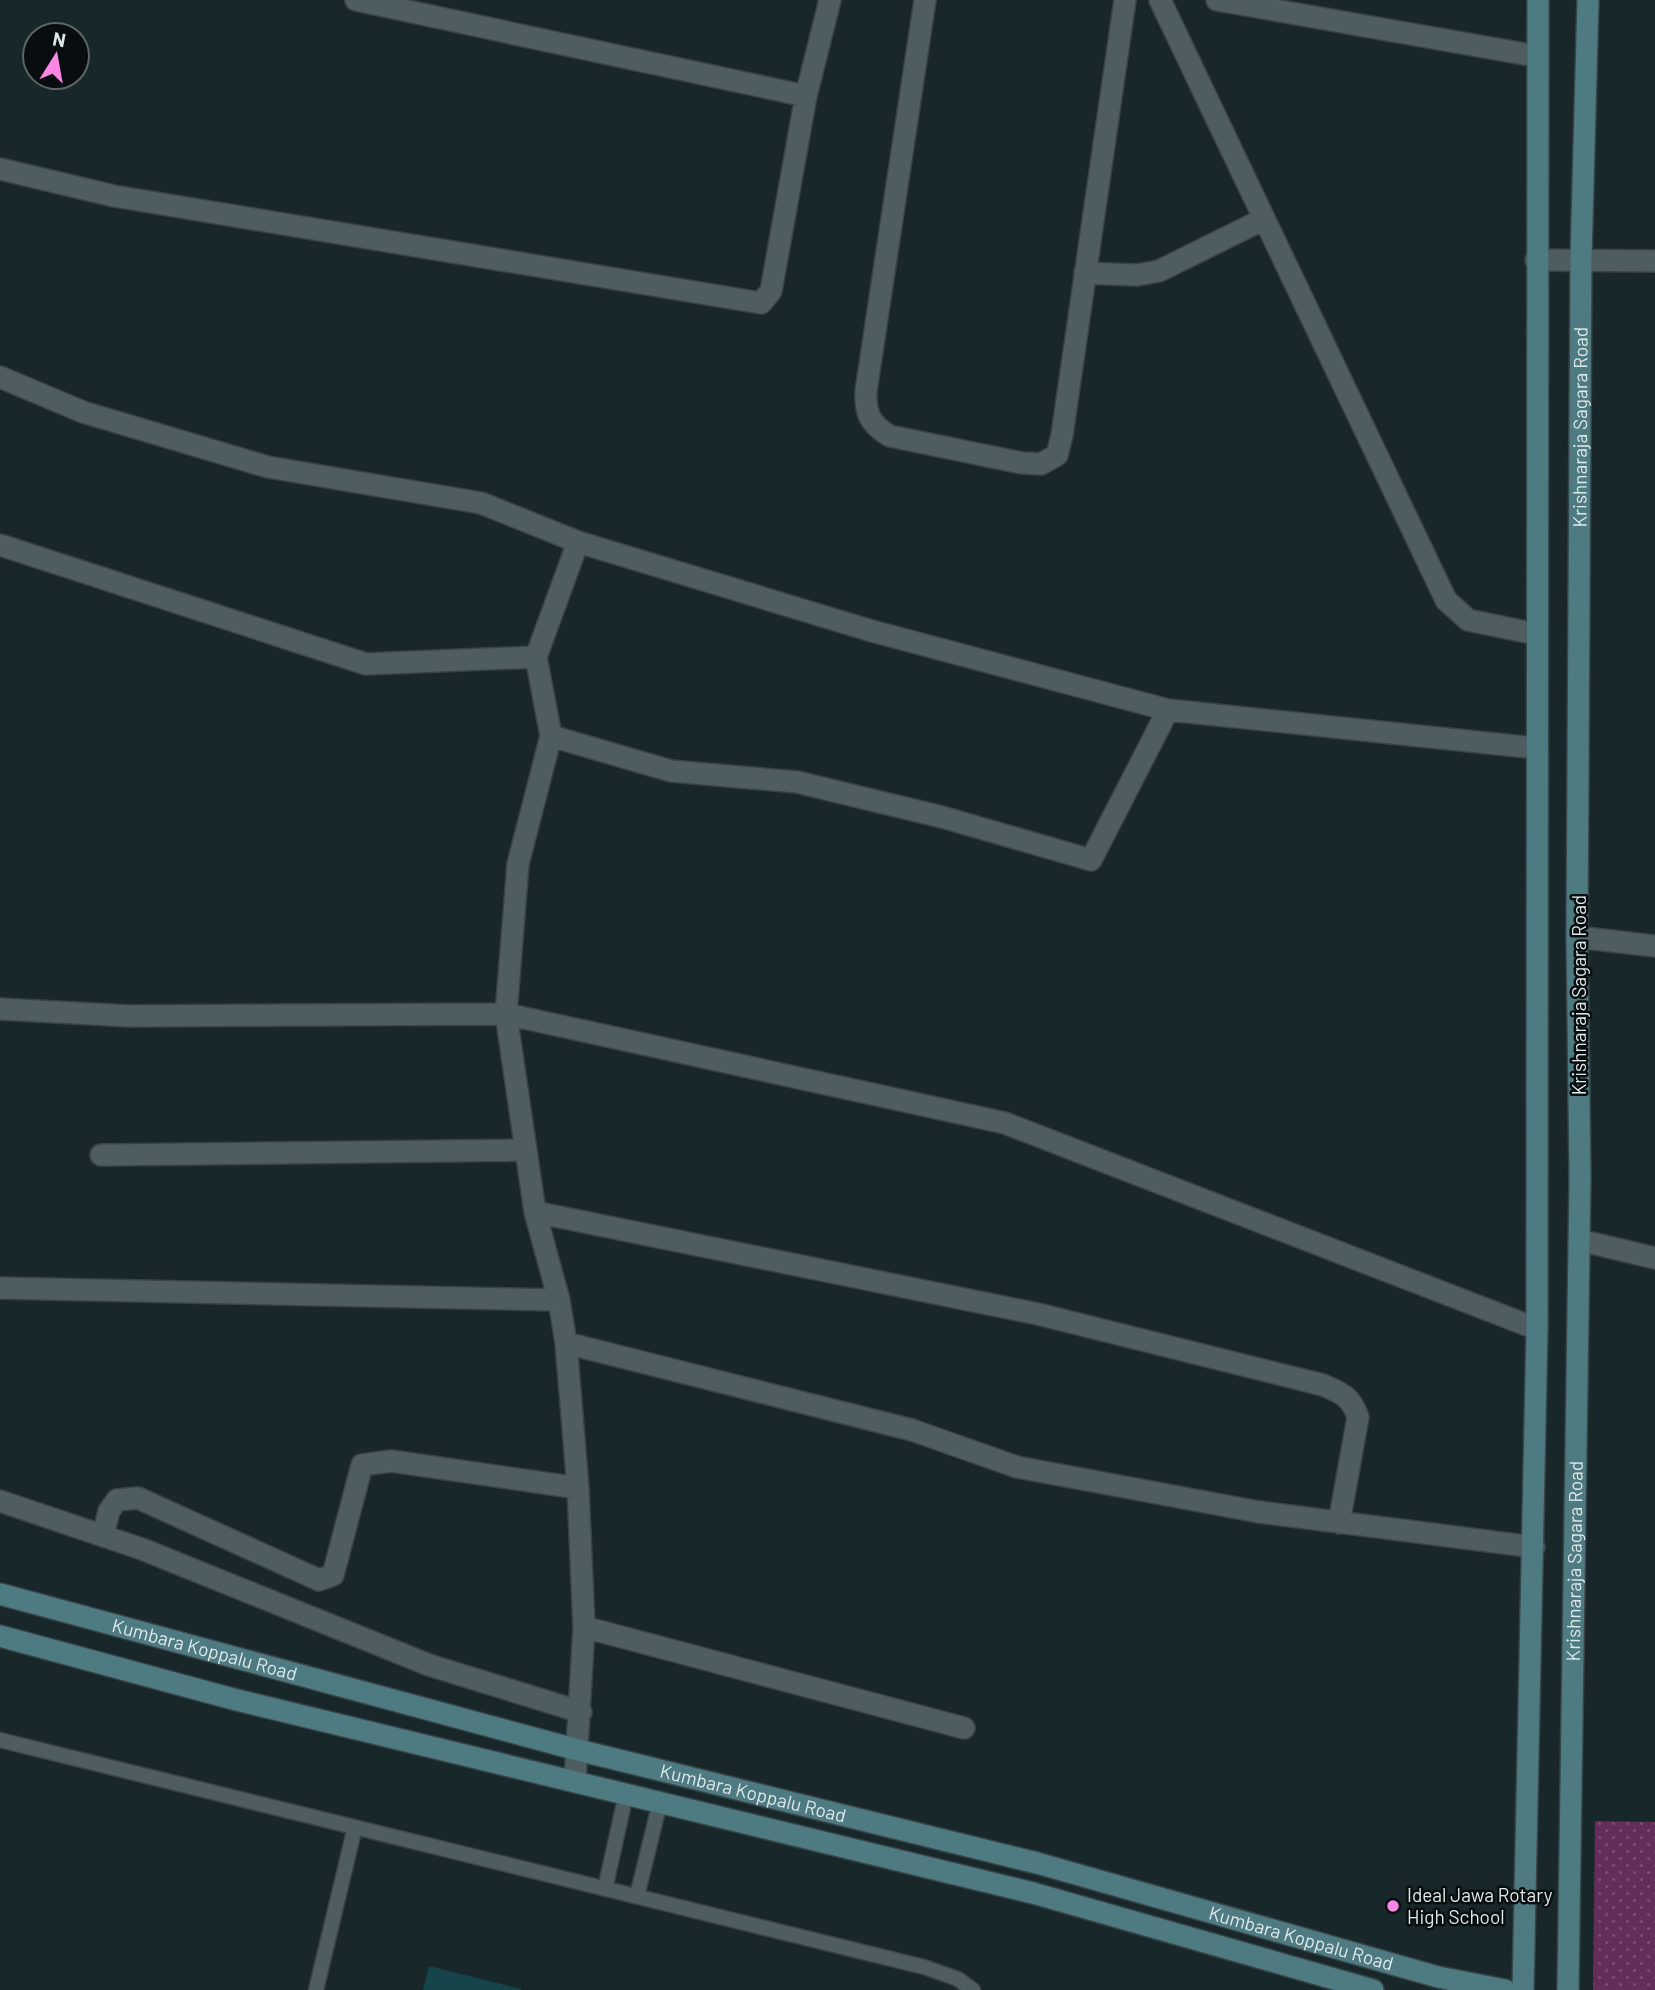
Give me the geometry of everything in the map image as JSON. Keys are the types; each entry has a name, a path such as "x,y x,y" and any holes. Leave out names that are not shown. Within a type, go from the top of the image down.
{"main road":[{"path":"1523,1990 1538,1329 1538,0"},
{"name":"Krishnaraja Sagara Road","path":"1568,1990 1579,1240 1577,937 1581,260 1588,0"},
{"name":"Kumbara Koppalu Road","path":"0,1594 578,1750 1189,1904 1438,1977 1505,1990"},
{"name":"Kumbara Koppalu Road","path":"0,1636 233,1699 1033,1894 1373,1990"}],"street":[{"path":"356,0 806,96"},
{"path":"0,169 114,196 424,245 744,303 761,303 771,291 806,96 830,0"},
{"path":"925,0 866,391 866,411 875,427 890,436 1022,463 1041,464 1057,455 1125,0"},
{"path":"1160,0 1446,600 1468,620 1536,634"},
{"path":"1217,0 1536,55"},
{"path":"1085,273 1137,275 1158,271 1265,219"},
{"path":"1536,260 1655,261"},
{"path":"0,377 83,412 268,467 481,503 579,542 872,631 1168,710 1536,748"},
{"path":"575,1781 584,1627 578,1488 566,1343 559,1300 535,1212 506,1014 518,864 551,736 536,657 579,542"},
{"path":"0,545 366,664 536,657"},
{"path":"551,736 671,771 797,782 942,817 1091,860 1168,710"},
{"path":"1577,937 1655,946"},
{"path":"0,1009 130,1016 506,1014 1005,1123 1538,1329"},
{"path":"101,1154 526,1150"},
{"path":"535,1212 1038,1314 1323,1385 1344,1393 1353,1401 1358,1417 1339,1523"},
{"path":"1579,1240 1655,1258"},
{"path":"0,1287 559,1300"},
{"path":"566,1343 912,1430 1017,1467 1259,1512 1534,1547"},
{"path":"103,1536 108,1511 117,1500 138,1497 319,1580 333,1575 362,1465 390,1461 578,1488"},
{"path":"0,1501 103,1536 429,1665 581,1712"},
{"path":"584,1627 964,1728"}],"lane":[{"path":"0,1740 924,1967 958,1979 973,1990"},
{"path":"605,1889 626,1794"},
{"path":"637,1896 660,1802"},
{"path":"316,1990 355,1827"}],"shaded area":[{"path":"1595,1821 1655,1822 1655,1990 1593,1990"}],"building":[{"path":"429,1966 521,1989 521,1990 423,1990"}],"place":[{"name":"Ideal Jawa Rotary High School","path":"1393,1906"}]}
